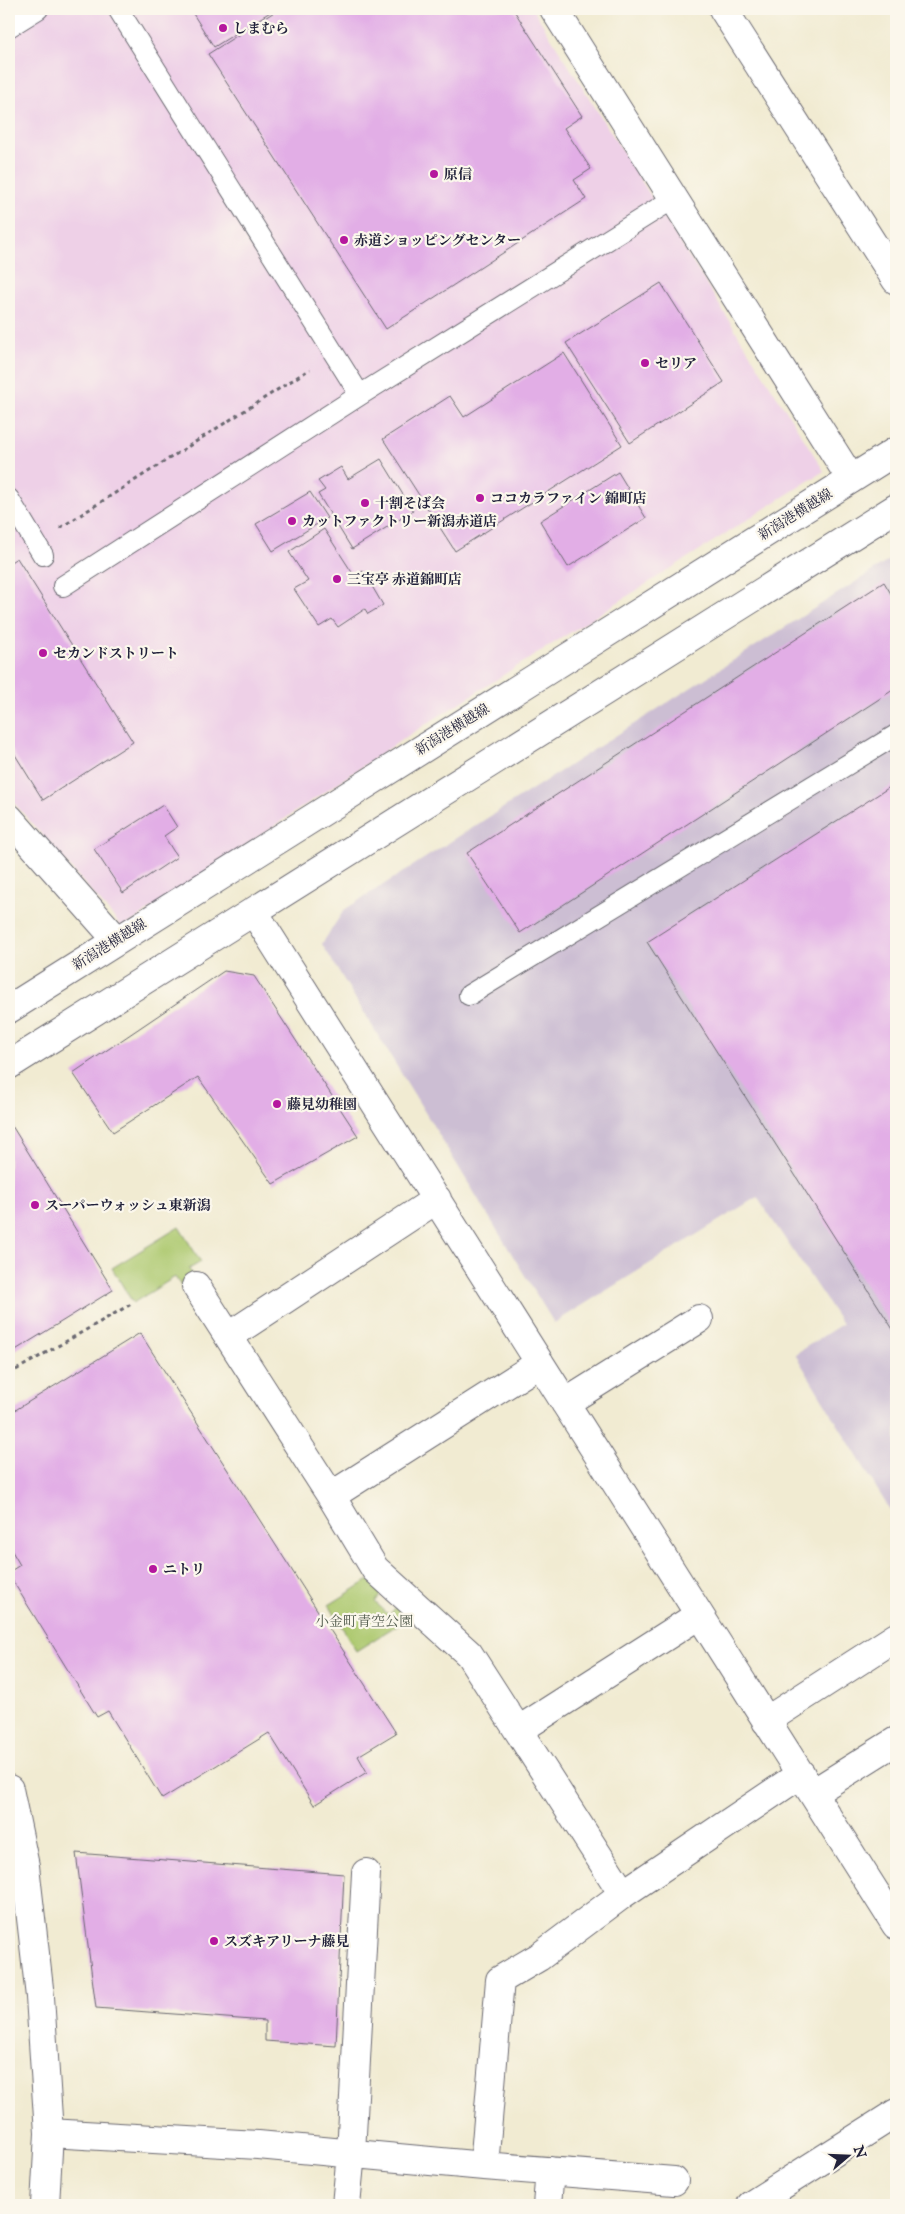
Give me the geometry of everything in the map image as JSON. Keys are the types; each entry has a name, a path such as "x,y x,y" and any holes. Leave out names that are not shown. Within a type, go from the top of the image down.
{"street":[{"path":"554,9 851,479"},
{"path":"723,9 896,280"},
{"name":"新潟港横越線","path":"9,1008 896,451"},
{"path":"9,1065 896,508"},
{"path":"9,818 116,940"},
{"path":"254,912 766,1721 894,1915"},
{"path":"229,1336 437,1199"},
{"path":"196,1286 331,1496 375,1569 469,1654 623,1894"},
{"path":"565,1403 699,1318"},
{"path":"331,1496 540,1363"},
{"path":"519,1730 699,1615"},
{"path":"766,1721 896,1636"},
{"path":"484,2166 500,1980 540,1957 623,1894 807,1784 896,1741"},
{"path":"9,1789 17,1868 40,1996 49,2133 45,2205"},
{"path":"346,2205 351,2153 366,1873"},
{"path":"751,2205 896,2113"},
{"path":"49,2133 258,2145 674,2181"},
{"path":"547,2205 550,2171"}],"lane":[{"path":"9,27 38,9"},
{"path":"118,9 360,395"},
{"path":"63,586 360,395 673,199"},
{"path":"9,499 44,555"},
{"path":"469,995 896,735"}],"path":[{"path":"56,530 317,365"},
{"path":"9,1374 133,1303"}],"shaded area":[{"name":"赤道ショッピングセンター","path":"9,9 533,9 824,471 406,737 123,928 9,797"},
{"path":"896,556 896,1520 795,1354 842,1324 757,1197 554,1323 322,944 344,910"}],"green space":[{"path":"179,1227 201,1262 189,1269 196,1281 183,1289 175,1277 133,1303 112,1268"},
{"name":"小金町青空公園","path":"369,1580 383,1593 375,1602 389,1615 397,1606 410,1617 356,1651 329,1605"}],"building":[{"name":"しまむら","path":"190,9 275,9 214,47"},
{"name":"原信","path":"279,9 513,9 582,116 564,128 591,169 574,180 586,199 386,329 208,54"},
{"name":"セリア","path":"661,283 724,382 630,443 566,343"},
{"name":"ココカラファイン 錦町店","path":"564,353 622,445 455,551 383,439 450,396 464,417"},
{"name":"十割そば会","path":"381,459 413,511 352,549 318,494 325,490 318,481 341,467 348,479"},
{"path":"618,472 646,518 568,567 540,521"},
{"name":"カットファクトリー新潟赤道店","path":"310,492 327,518 273,551 256,524"},
{"name":"三宝亭 赤道錦町店","path":"324,529 355,577 363,571 383,605 368,614 365,609 338,627 332,619 319,627 294,589 308,581 289,552"},
{"name":"セカンドストリート","path":"17,558 133,742 43,800 9,745 9,563"},
{"path":"884,582 896,602 896,688 520,933 467,853"},
{"path":"896,783 896,1334 647,942"},
{"path":"163,805 177,827 164,836 177,857 123,893 94,849"},
{"name":"藤見幼稚園","path":"224,971 254,976 358,1136 273,1184 198,1077 113,1132 73,1073"},
{"name":"スーパーウォッシュ東新潟","path":"9,1121 113,1290 9,1354"},
{"name":"ニトリ","path":"140,1333 396,1733 358,1756 367,1772 314,1805 269,1733 162,1799 108,1711 97,1717 9,1575 9,1572 20,1565 9,1546 9,1414"},
{"name":"スズキアリーナ藤見","path":"76,1853 344,1874 336,2046 265,2041 265,2021 96,2008"}],"place":[{"name":"しまむら","path":"223,28"},
{"name":"原信","path":"434,174"},
{"name":"赤道ショッピングセンター","path":"344,240"},
{"name":"セリア","path":"645,363"},
{"name":"ココカラファイン 錦町店","path":"480,498"},
{"name":"十割そば会","path":"365,503"},
{"name":"カットファクトリー新潟赤道店","path":"292,521"},
{"name":"三宝亭 赤道錦町店","path":"337,579"},
{"name":"セカンドストリート","path":"43,653"},
{"name":"藤見幼稚園","path":"277,1104"},
{"name":"スーパーウォッシュ東新潟","path":"35,1205"},
{"name":"ニトリ","path":"153,1569"},
{"name":"スズキアリーナ藤見","path":"214,1941"}]}
